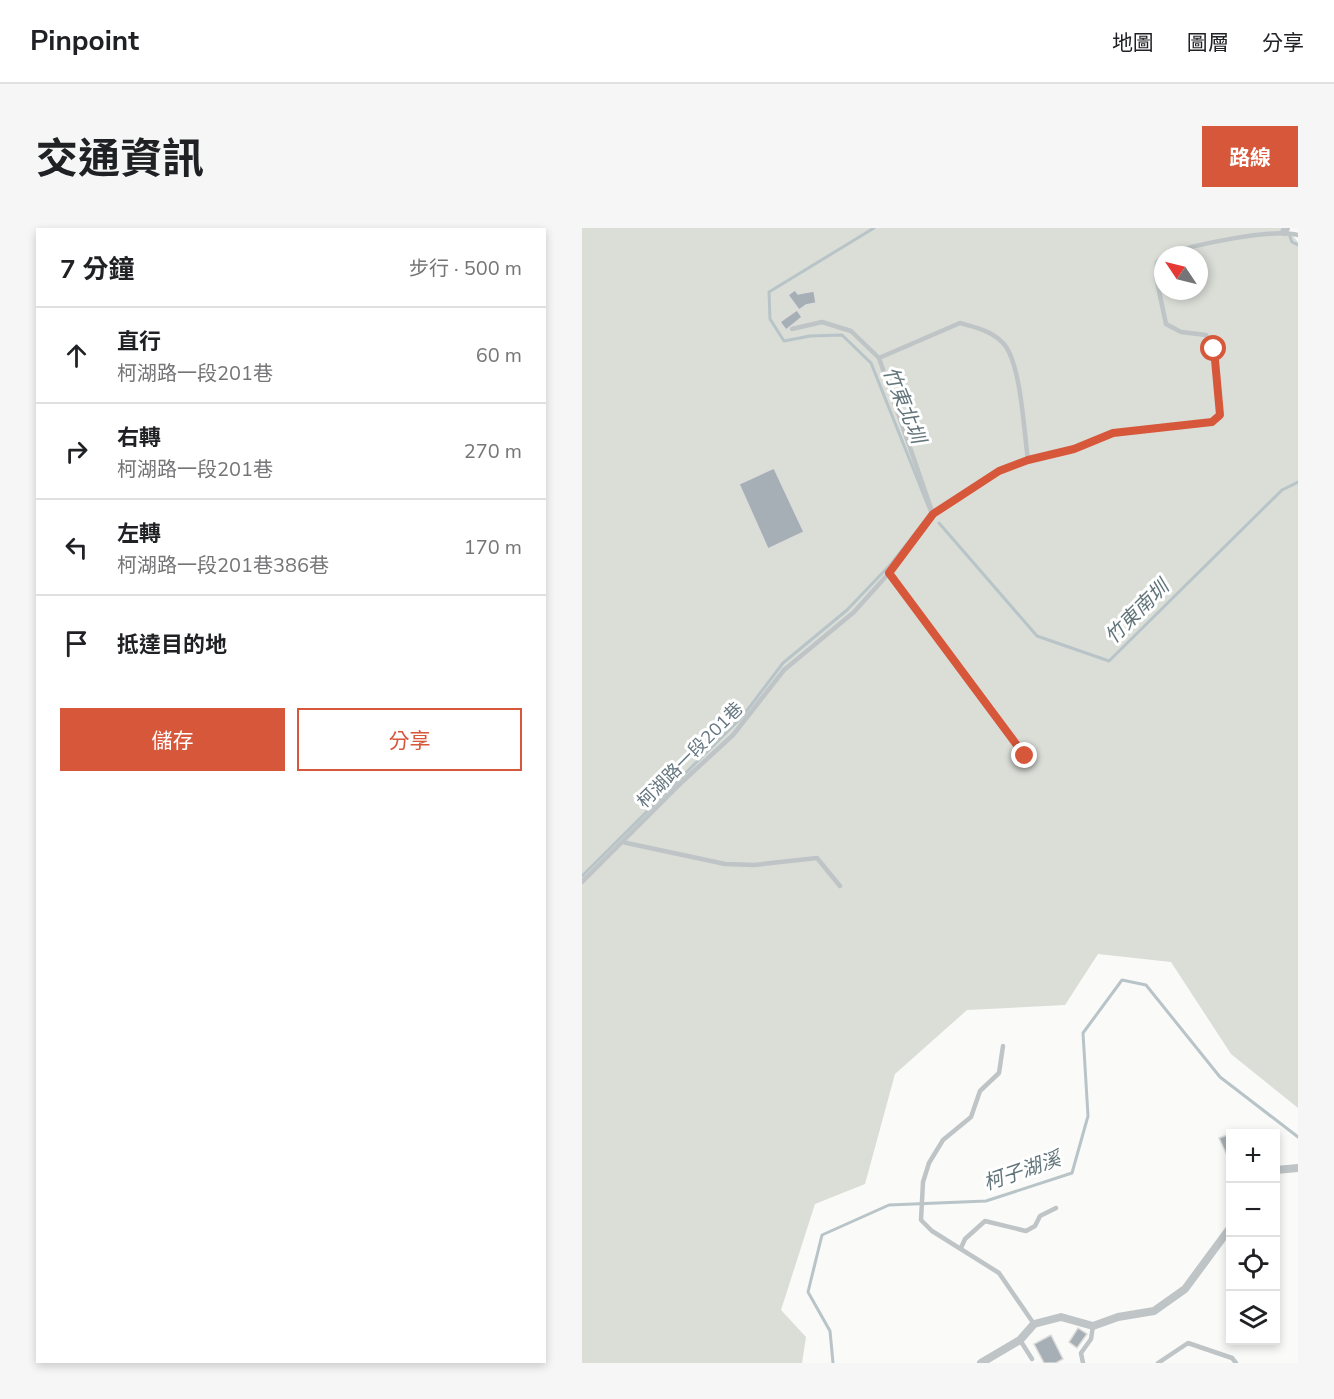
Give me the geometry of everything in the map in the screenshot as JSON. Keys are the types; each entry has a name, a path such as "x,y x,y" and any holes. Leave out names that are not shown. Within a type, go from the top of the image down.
{"street":[{"path":"1280,1170 1298,1168"},
{"path":"981,1363 1020,1340 1034,1324 1060,1317 1093,1326 1118,1317 1154,1311 1185,1289 1226,1233"}],"lane":[{"name":"柯湖路一段201巷","path":"1204,246 1285,230 1298,234"},
{"name":"柯湖路一段201巷","path":"582,882 733,735 784,670 854,612 889,573 933,514 999,471 1028,460 1074,449 1113,433 1163,426 1198,425 1212,422 1220,415 1214,349 1206,335 1181,332 1166,324 1161,300"},
{"path":"792,329 822,322 851,331 879,358 933,514"},
{"path":"879,358 960,322 986,331 1004,343 1017,369 1028,460"},
{"path":"889,573 1025,756"},
{"path":"622,842 725,864 754,865 817,858 840,886"},
{"path":"1002,1046 999,1073 980,1091 971,1118 944,1140 928,1163 923,1182 921,1220 932,1231 999,1273 1034,1324"},
{"path":"961,1248 965,1239 985,1221 1026,1231 1035,1226 1040,1216 1056,1208"},
{"path":"1083,1363 1082,1353 1091,1339 1093,1326"},
{"path":"1020,1340 1032,1359"},
{"path":"1158,1363 1188,1343 1232,1358 1236,1363"}],"shaded area":[{"path":"582,228 1286,228 1298,242 1298,1108 1231,1054 1171,962 1098,954 1065,1005 967,1010 895,1074 865,1184 815,1204 781,1310 806,1337 802,1363 582,1363"}],"building":[{"path":"795,290 798,294 814,291 816,303 806,305 799,310 788,295"},
{"path":"797,310 802,317 786,330 780,322"},
{"path":"774,468 804,532 768,549 739,484"},
{"path":"1226,1135 1226,1153 1219,1138"},
{"path":"1078,1328 1087,1334 1077,1348 1069,1342"},
{"path":"1051,1335 1063,1359 1056,1363 1044,1363 1034,1344"}],"waterway":[{"path":"582,876 742,717 783,663 847,610 891,564 931,513 871,363 842,335 810,336 784,341 770,319 769,292 874,228"},
{"name":"竹東北圳","path":"1290,237 1292,242 1298,245"},
{"name":"竹東南圳","path":"939,523 1037,636 1109,661 1282,490 1298,482"},
{"name":"柯子湖溪","path":"833,1363 830,1331 808,1292 822,1235 889,1205 986,1201 1072,1173 1088,1116 1083,1033 1122,980 1146,985 1220,1077 1298,1137"}],"route":[{"path":"1025,756 889,573 933,514 999,471 1028,460 1074,449 1113,433 1212,422 1220,415 1214,349"}]}
